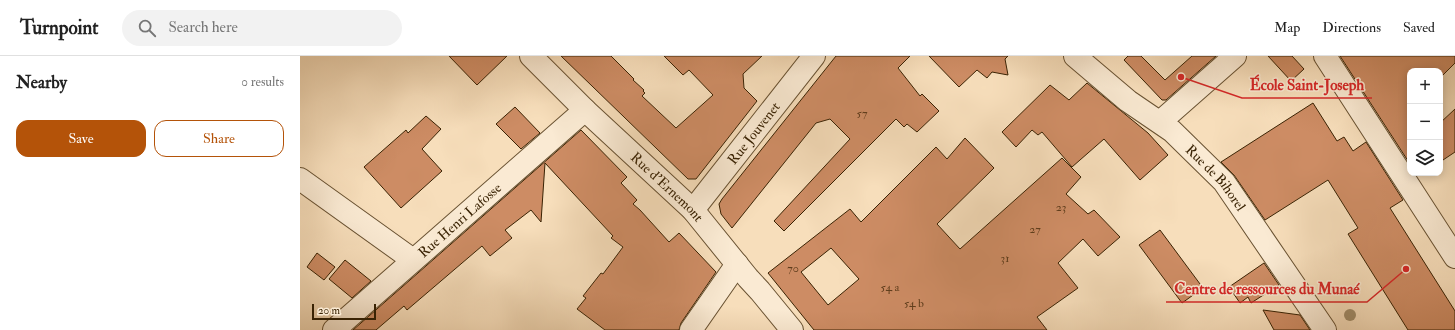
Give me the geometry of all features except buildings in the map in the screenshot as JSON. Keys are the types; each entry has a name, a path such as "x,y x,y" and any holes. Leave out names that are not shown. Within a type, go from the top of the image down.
{"street":[{"name":"Rue d'Ernemont","path":"531,56 585,110 693,210 792,330"},
{"name":"Rue Jouvenet","path":"693,210 814,56"},
{"name":"Rue de Bihorel","path":"1075,56 1128,101 1160,122 1185,142 1224,182 1325,330"},
{"path":"1160,122 1235,56"},
{"path":"1326,56 1455,257"},
{"name":"Rue Henri Lafosse","path":"334,330 585,110"},
{"path":"300,179 413,260"},
{"path":"691,330 737,264"}],"place":[{"name":"École Saint-Joseph","path":"1181,77"},
{"name":"Centre de ressources du Munaé","path":"1406,269"}]}
